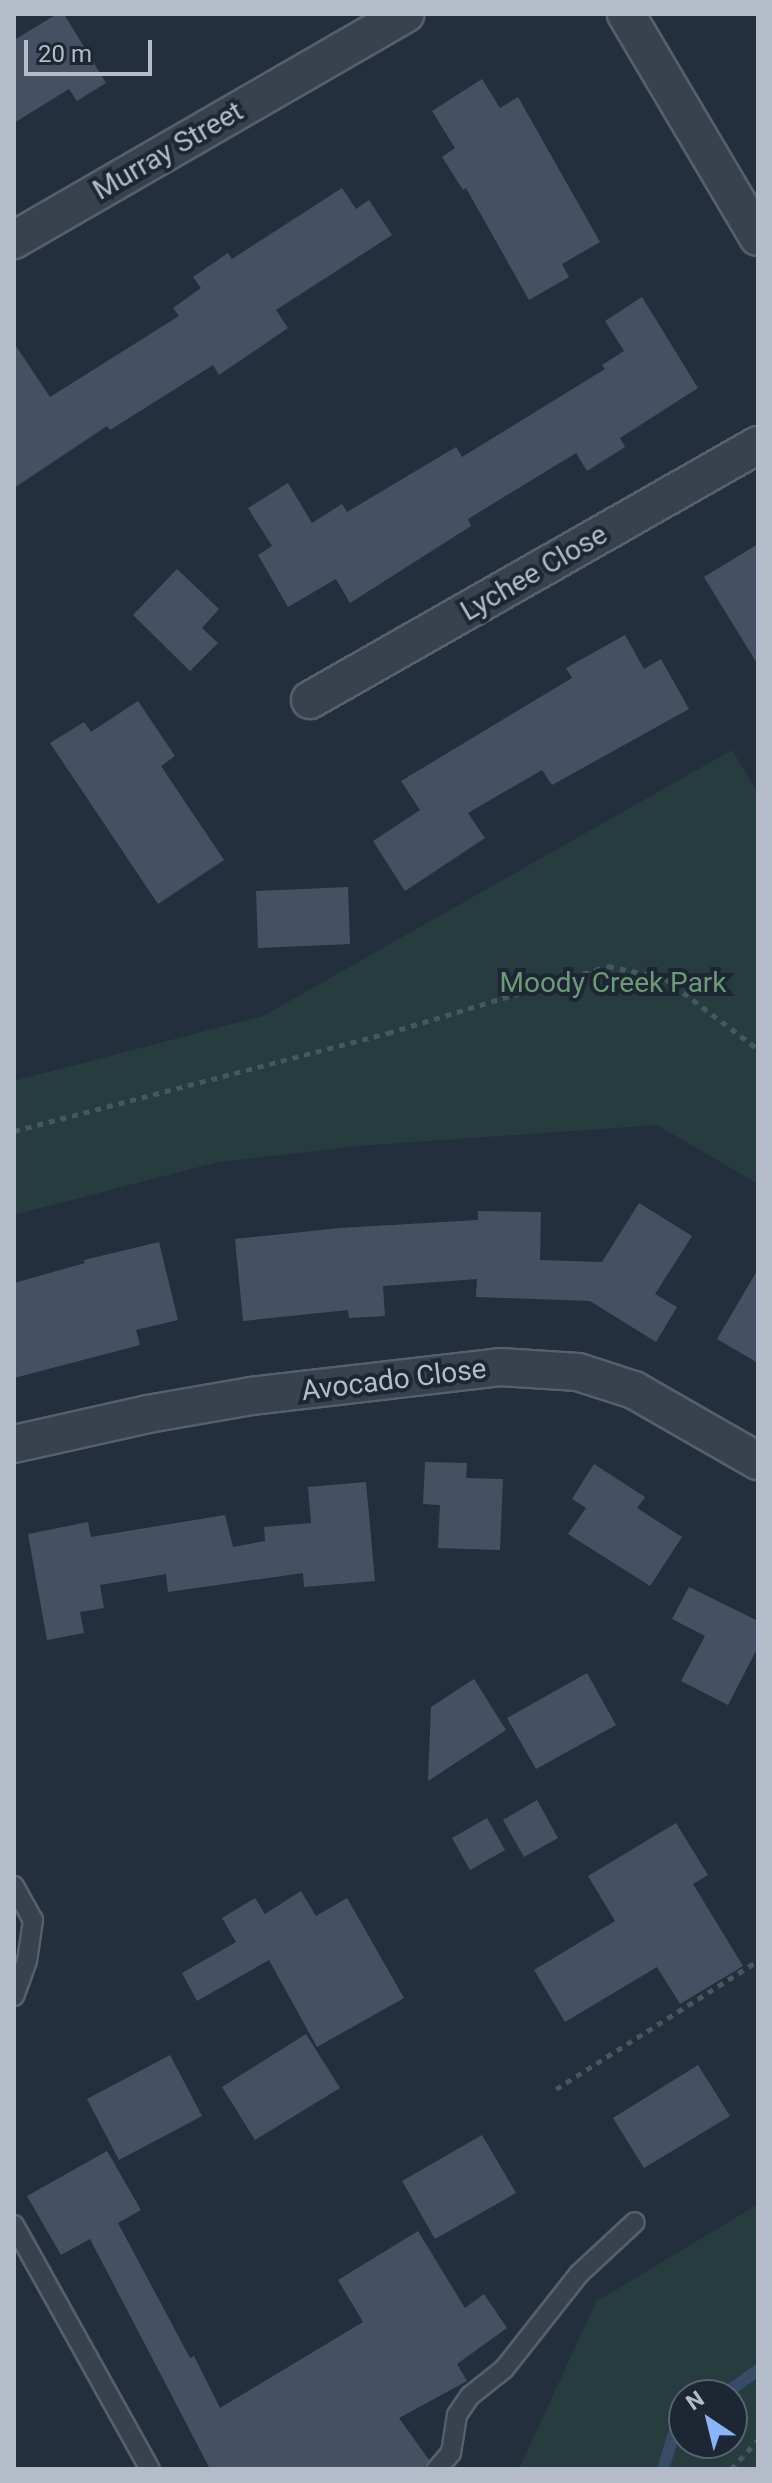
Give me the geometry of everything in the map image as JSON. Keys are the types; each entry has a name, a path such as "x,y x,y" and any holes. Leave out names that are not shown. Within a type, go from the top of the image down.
{"street":[{"name":"Murray Street","path":"14,240 405,14"},
{"path":"626,14 758,237"},
{"name":"Lychee Close","path":"310,700 758,445"},
{"name":"Avocado Close","path":"14,1444 148,1414 251,1396 500,1367 578,1372 634,1390 758,1461"}],"lane":[{"path":"14,1886 33,1920 27,1961 14,1996"},
{"path":"437,2469 451,2453 457,2415 470,2396 504,2369 579,2274 635,2222"},
{"path":"14,2225 150,2469"}],"path":[{"path":"14,1131 388,1033 608,966 664,978 758,1049"},
{"path":"556,2089 758,1961"},
{"path":"731,2469 758,2440"}],"green space":[{"name":"Moody Creek Park","path":"732,750 758,793 758,1184 657,1125 358,1146 218,1162 14,1215 14,1081 263,1016"},
{"path":"758,2204 758,2469 519,2469 596,2302"}],"building":[{"path":"57,14 64,14 106,83 77,101 69,89 14,123 14,40"},
{"path":"482,79 500,108 518,97 600,242 562,264 569,277 529,300 466,188 463,190 442,157 455,148 432,111"},
{"path":"342,188 356,209 369,200 392,235 276,310 288,328 219,375 213,365 110,430 107,426 14,488 14,343 50,397 179,316 173,308 201,288 193,277 228,253 232,259"},
{"path":"642,297 698,388 620,438 625,447 587,471 576,453 468,519 471,526 350,603 336,579 288,607 258,555 272,546 248,508 288,483 312,523 342,504 347,512 456,447 462,457 605,369 602,365 624,351 605,321"},
{"path":"758,544 758,665 704,577"},
{"path":"177,569 219,609 202,628 218,643 190,671 133,615"},
{"path":"625,635 644,669 661,659 689,709 552,785 542,770 468,813 485,838 405,891 373,841 420,810 401,781 572,678 566,668"},
{"path":"138,701 175,756 161,766 224,860 158,904 50,743 84,722 91,732"},
{"path":"348,887 350,944 258,948 256,891"},
{"path":"639,1203 692,1236 655,1294 677,1307 656,1342 590,1301 476,1297 477,1279 383,1286 385,1316 349,1318 348,1310 243,1321 235,1239 340,1228 478,1220 478,1211 541,1212 540,1260 602,1262"},
{"path":"159,1242 178,1320 136,1330 140,1345 14,1378 14,1283 85,1263 84,1260"},
{"path":"758,1269 758,1363 717,1339"},
{"path":"425,1462 467,1463 466,1478 503,1479 500,1550 438,1548 440,1505 423,1504"},
{"path":"594,1464 645,1497 637,1508 682,1537 650,1586 568,1534 586,1508 572,1499"},
{"path":"366,1482 375,1581 304,1587 303,1573 168,1592 166,1574 100,1585 104,1608 80,1612 84,1633 47,1640 28,1534 88,1522 91,1537 225,1515 233,1547 265,1541 264,1527 311,1523 308,1487"},
{"path":"689,1587 758,1621 758,1647 728,1705 681,1681 705,1636 672,1619"},
{"path":"587,1673 616,1725 536,1769 507,1718"},
{"path":"474,1679 506,1730 428,1781 431,1707"},
{"path":"537,1800 558,1838 524,1857 503,1820"},
{"path":"487,1818 505,1850 470,1870 452,1838"},
{"path":"676,1823 708,1875 693,1884 743,1966 680,2004 657,1967 565,2022 534,1970 615,1921 588,1876"},
{"path":"301,1891 316,1916 347,1898 404,1998 317,2047 269,1960 197,2001 182,1973 236,1942 222,1918 255,1898 265,1914"},
{"path":"306,2034 340,2088 255,2140 222,2087"},
{"path":"170,2055 202,2116 119,2160 87,2099"},
{"path":"698,2065 730,2116 644,2168 613,2118"},
{"path":"482,2135 516,2193 435,2239 402,2181"},
{"path":"107,2151 141,2210 118,2223 220,2408 363,2322 338,2280 418,2231 465,2308 484,2294 507,2328 457,2364 467,2381 399,2418 429,2460 425,2469 210,2469 90,2239 61,2255 27,2196"}],"waterway":[{"path":"745,2379 758,2370"},
{"path":"663,2469 668,2453"}]}
